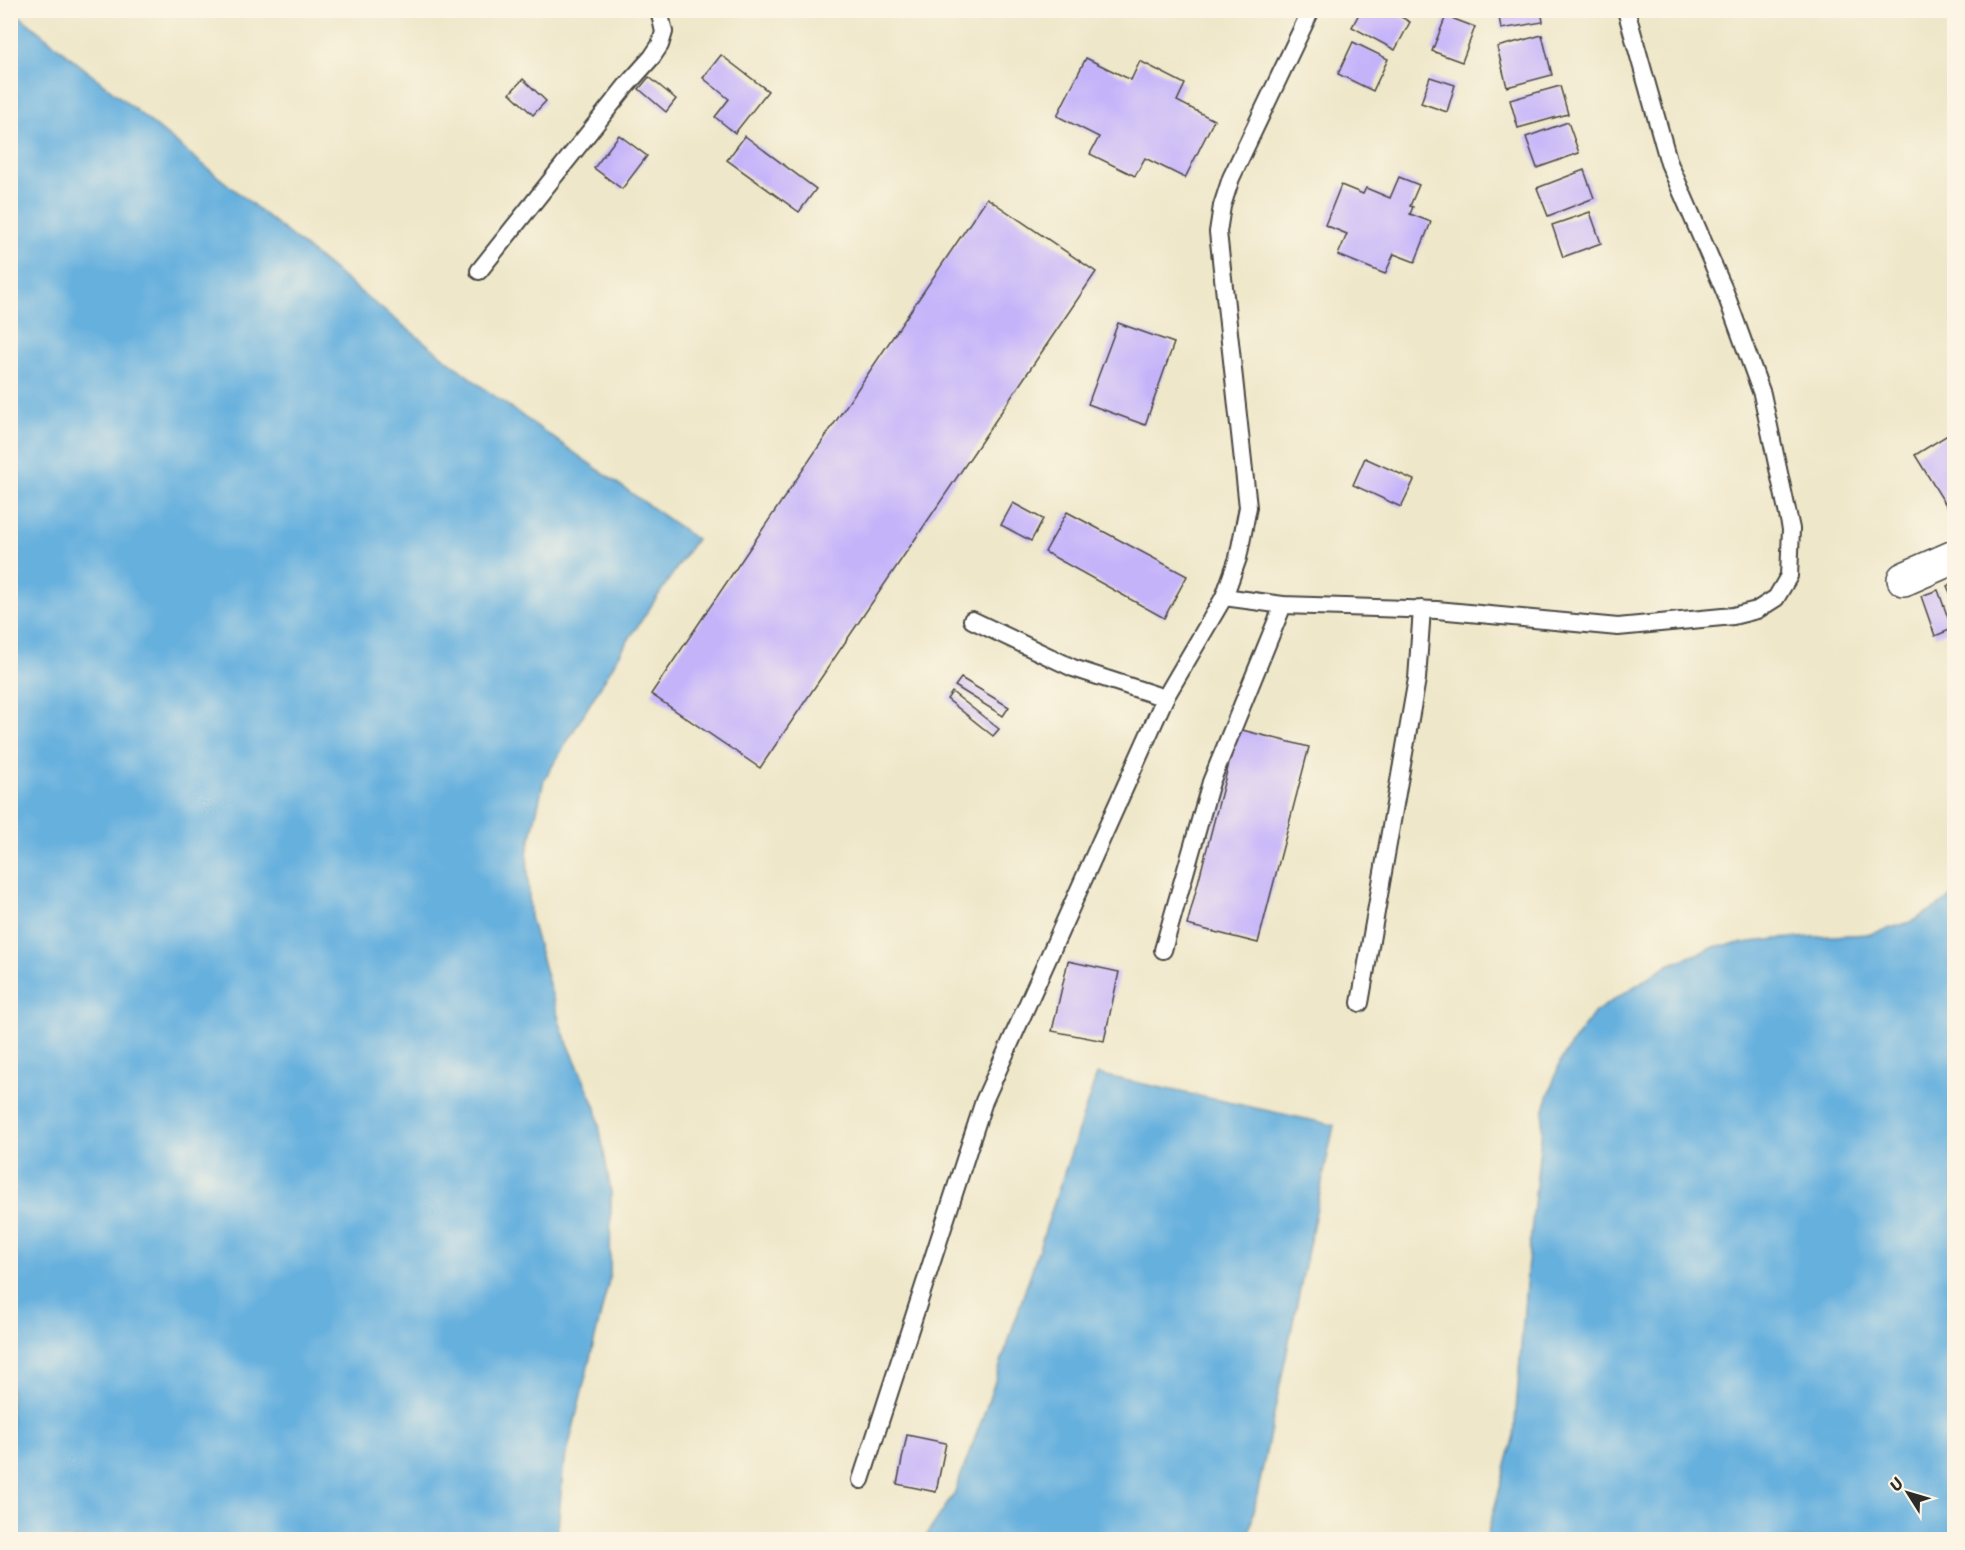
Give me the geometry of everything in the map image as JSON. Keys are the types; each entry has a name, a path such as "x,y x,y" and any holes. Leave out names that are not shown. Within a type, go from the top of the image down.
{"street":[{"path":"1904,579 1954,557"}],"lane":[{"path":"479,271 660,45 664,32 659,10"},
{"path":"861,1480 984,1101 1165,698 1224,597 1238,558 1248,507 1218,232 1222,206 1231,178 1311,10"},
{"path":"1224,597 1283,605 1422,609 1618,627 1733,616 1757,610 1776,598 1789,576 1791,529 1762,394 1725,292 1669,163 1626,10"},
{"path":"1163,950 1211,782 1283,605"},
{"path":"1360,1003 1417,679 1422,609"},
{"path":"972,620 1073,668 1165,698"}],"water":[{"path":"12,10 368,298 486,390 696,539 627,642 544,780 527,854 530,917 562,1030 596,1108 611,1192 610,1276 563,1470 557,1539 11,1539 10,11"},
{"path":"1954,892 1954,1539 1486,1539 1514,1436 1527,1271 1544,1109 1560,1062 1574,1040 1595,1012 1666,966 1717,946 1777,939 1870,934 1911,922 1945,902"},
{"path":"1097,1074 1334,1125 1248,1539 924,1539 954,1494 985,1411"}],"building":[{"path":"1361,10 1389,10 1410,22 1395,50 1352,27"},
{"path":"1498,10 1541,10 1543,22 1501,29"},
{"path":"1446,16 1475,27 1462,62 1432,51"},
{"path":"1542,35 1552,75 1507,87 1497,47"},
{"path":"1353,42 1388,59 1373,91 1338,74"},
{"path":"721,55 768,91 735,133 715,117 729,99 703,78"},
{"path":"1086,58 1131,80 1140,61 1185,84 1177,101 1214,120 1185,178 1145,158 1135,176 1090,154 1099,137 1057,116"},
{"path":"649,77 676,99 666,112 639,89"},
{"path":"1430,77 1455,85 1447,112 1421,103"},
{"path":"523,79 546,101 533,115 510,93"},
{"path":"1560,86 1568,114 1518,128 1510,100"},
{"path":"1568,122 1579,153 1537,168 1526,137"},
{"path":"619,135 647,156 622,189 594,168"},
{"path":"745,136 816,189 799,212 727,160"},
{"path":"1584,170 1594,198 1548,216 1537,188"},
{"path":"1399,177 1419,185 1410,206 1413,207 1410,214 1431,222 1415,262 1394,254 1385,274 1338,255 1347,234 1325,225 1341,185 1363,194 1366,188 1390,198"},
{"path":"987,198 1096,272 760,768 651,694"},
{"path":"1590,212 1601,243 1563,257 1552,225"},
{"path":"1118,323 1174,343 1145,425 1088,404"},
{"path":"1954,431 1954,518 1915,455"},
{"path":"1365,458 1414,480 1401,507 1353,485"},
{"path":"1013,503 1043,519 1031,541 1001,525"},
{"path":"1067,512 1187,576 1164,618 1045,552"},
{"path":"1954,582 1954,601 1947,586"},
{"path":"1938,590 1952,629 1935,636 1921,596"},
{"path":"961,678 1009,707 1003,716 955,686"},
{"path":"952,692 999,729 993,736 947,699"},
{"path":"1238,729 1309,747 1258,943 1187,925"},
{"path":"1068,961 1119,972 1104,1041 1052,1031"},
{"path":"907,1435 946,1443 936,1492 897,1484"}]}
